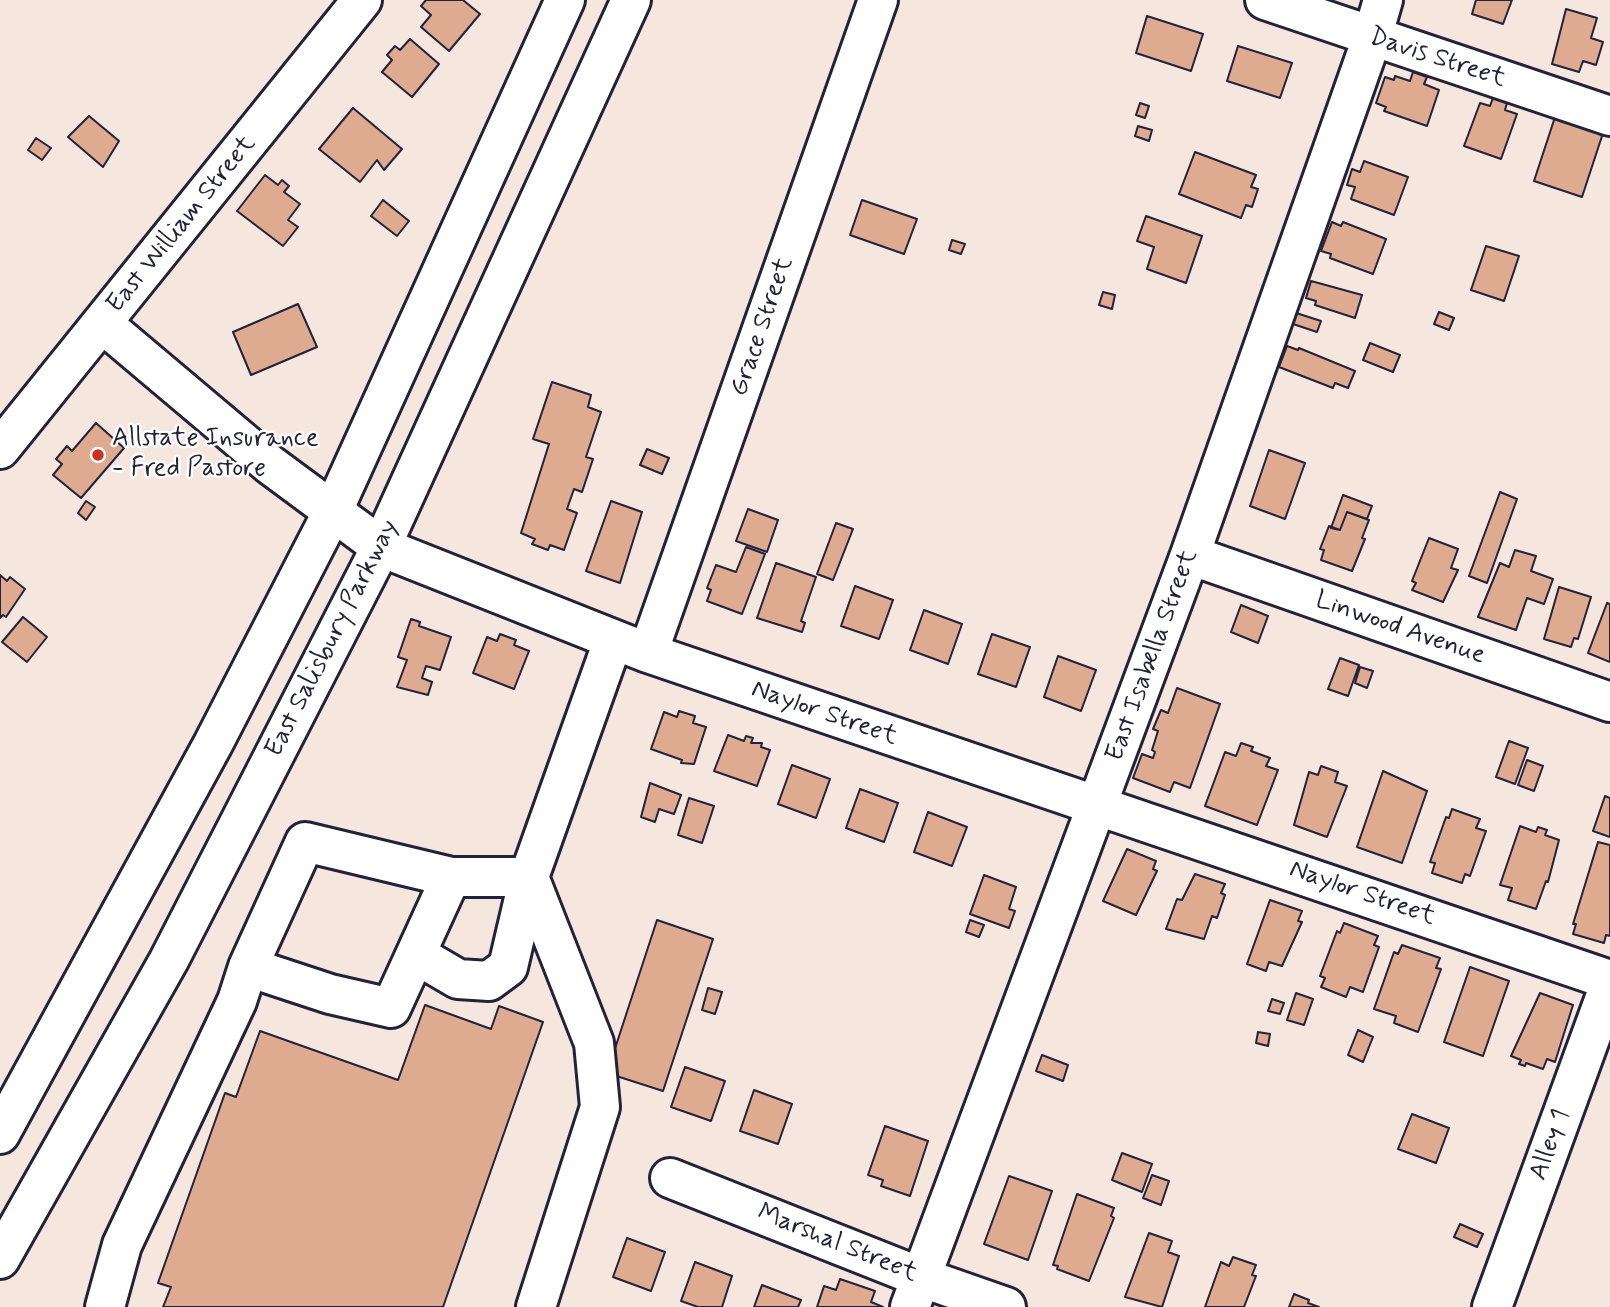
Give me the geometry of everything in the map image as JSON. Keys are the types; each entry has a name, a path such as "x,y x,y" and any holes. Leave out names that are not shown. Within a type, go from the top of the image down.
{"street":[{"name":"East William Street","path":"0,449 362,0"},
{"path":"0,1134 213,744 332,513 565,0"},
{"name":"East Salisbury Parkway","path":"0,1259 169,960 381,547 631,0"},
{"name":"Grace Street","path":"649,653 877,0"},
{"name":"Davis Street","path":"1265,0 1610,116"},
{"name":"East Isabella Street","path":"915,1292 1191,555 1372,38 1382,0"},
{"name":"Naylor Street","path":"103,324 332,513 381,547 613,641 868,730 1099,804 1610,982"},
{"name":"Linwood Avenue","path":"1191,555 1610,702"},
{"path":"418,955 458,979 489,981 508,967 529,877 613,641"},
{"path":"105,1307 122,1245 237,1001 248,967 305,842 451,877 529,877"},
{"path":"248,967 330,994 391,1008 418,955 451,877"},
{"path":"529,877 594,1043 600,1107 536,1307"},
{"name":"Alley 1","path":"1492,1307 1610,982"},
{"name":"Marshal Street","path":"670,1178 915,1292 1006,1307"}],"building":[{"path":"426,0 463,0 480,14 449,51 421,27 431,15 421,6"},
{"path":"1476,0 1512,0 1503,24 1472,14"},
{"path":"1566,9 1597,18 1591,38 1603,42 1596,65 1583,61 1579,72 1552,64"},
{"path":"1147,16 1203,34 1191,71 1136,53"},
{"path":"410,39 439,64 412,97 382,72 392,60 387,55 395,46 400,50"},
{"path":"1238,46 1292,63 1280,98 1227,81"},
{"path":"1413,72 1427,77 1424,84 1439,90 1427,126 1384,111 1386,107 1376,103 1385,77 1394,80 1395,76 1410,81"},
{"path":"1493,98 1507,103 1505,110 1517,114 1501,159 1464,146 1480,103 1490,106"},
{"path":"1140,103 1149,106 1145,118 1136,115"},
{"path":"353,108 402,149 384,170 377,160 360,182 319,149"},
{"path":"89,116 119,141 103,167 68,137"},
{"path":"1555,117 1603,133 1582,197 1534,181"},
{"path":"1138,126 1152,130 1149,141 1135,136"},
{"path":"36,138 51,148 42,160 28,150"},
{"path":"1195,152 1256,175 1251,187 1258,189 1252,207 1246,205 1241,218 1179,194"},
{"path":"1364,161 1408,177 1394,215 1351,199 1355,187 1347,185 1352,169 1360,172"},
{"path":"265,175 278,185 282,180 289,186 284,192 300,204 288,220 298,227 283,246 237,211"},
{"path":"383,200 409,221 397,236 371,216"},
{"path":"862,200 917,219 904,254 850,235"},
{"path":"1146,216 1202,236 1186,283 1147,269 1154,247 1137,241"},
{"path":"1332,222 1341,226 1343,222 1386,239 1373,274 1330,258 1331,254 1321,251"},
{"path":"952,240 965,244 961,254 949,250"},
{"path":"1486,246 1519,256 1504,301 1471,290"},
{"path":"1311,281 1362,295 1355,318 1315,305 1316,301 1306,298"},
{"path":"1103,292 1115,295 1112,309 1099,305"},
{"path":"298,304 317,347 251,375 233,332"},
{"path":"1293,312 1321,321 1317,332 1290,323"},
{"path":"1439,312 1454,318 1449,330 1434,324"},
{"path":"1370,343 1400,355 1393,372 1363,360"},
{"path":"1287,346 1298,350 1299,348 1355,371 1348,388 1335,383 1333,388 1279,367"},
{"path":"552,382 591,395 588,407 601,412 586,457 593,459 582,492 574,489 567,509 577,513 564,550 550,545 548,550 532,544 535,539 521,533 549,444 533,439"},
{"path":"96,423 124,448 81,498 53,475 62,464 56,459 67,446 72,451"},
{"path":"647,449 669,458 662,474 640,465"},
{"path":"1269,450 1305,463 1285,519 1250,506"},
{"path":"1500,492 1517,499 1487,583 1469,576"},
{"path":"1343,495 1372,506 1367,519 1347,512 1340,530 1331,528"},
{"path":"86,501 95,507 86,520 78,513"},
{"path":"611,501 642,512 620,583 586,571"},
{"path":"748,509 778,520 767,552 736,541"},
{"path":"1347,512 1369,520 1362,538 1365,539 1352,571 1321,560 1324,550 1320,549 1329,526 1340,530"},
{"path":"836,523 853,529 833,580 817,574"},
{"path":"1429,538 1458,549 1451,568 1458,570 1443,602 1412,590 1416,583 1412,581"},
{"path":"746,547 765,554 742,614 707,601 711,590 707,588 716,565 736,572"},
{"path":"1515,550 1536,556 1531,571 1553,579 1544,604 1527,598 1516,630 1478,617 1500,563 1509,567"},
{"path":"776,563 816,577 801,621 805,623 802,632 757,618"},
{"path":"0,575 7,581 10,577 25,589 6,617 3,615 0,618"},
{"path":"855,586 893,600 879,639 841,626"},
{"path":"1559,587 1591,597 1578,639 1574,638 1571,647 1544,639"},
{"path":"1607,603 1610,604 1610,662 1588,653"},
{"path":"1241,605 1268,616 1258,643 1231,632"},
{"path":"924,610 962,624 948,664 910,650"},
{"path":"23,617 47,637 27,662 2,642"},
{"path":"411,619 420,622 419,626 451,637 440,670 426,666 422,678 432,682 428,695 397,687 407,660 398,657"},
{"path":"500,634 516,640 514,645 529,651 514,689 473,673 487,637 497,641"},
{"path":"992,634 1030,647 1016,687 978,674"},
{"path":"1058,656 1096,670 1081,711 1044,697"},
{"path":"1340,658 1359,665 1348,696 1328,689"},
{"path":"1360,667 1373,671 1367,688 1355,683"},
{"path":"1177,688 1220,704 1190,788 1174,782 1170,792 1133,778 1142,754 1153,758 1155,752 1152,750 1158,731 1153,729 1161,710 1168,713"},
{"path":"679,711 695,716 693,723 706,727 694,764 681,763 682,760 651,749 664,712 677,717"},
{"path":"728,735 744,741 746,736 753,738 751,743 762,743 761,747 770,750 757,786 714,771"},
{"path":"1509,741 1528,748 1515,784 1496,777"},
{"path":"1241,743 1253,747 1251,751 1270,758 1266,766 1278,770 1257,825 1205,806 1225,752 1236,756"},
{"path":"1527,760 1543,766 1534,791 1518,785"},
{"path":"792,765 830,779 816,818 778,804"},
{"path":"1321,766 1338,772 1335,782 1347,786 1327,837 1294,825 1309,772 1318,775"},
{"path":"1383,771 1427,791 1402,863 1357,847"},
{"path":"650,783 681,795 674,814 659,809 655,822 641,817"},
{"path":"860,789 898,803 884,842 846,828"},
{"path":"1605,796 1610,798 1610,837 1593,831"},
{"path":"689,798 714,806 702,843 678,835"},
{"path":"1452,809 1480,819 1476,828 1486,831 1470,876 1465,874 1462,883 1432,873 1435,863 1430,862 1446,817 1449,818"},
{"path":"928,812 967,827 952,866 914,852"},
{"path":"1520,826 1536,832 1538,827 1547,830 1545,835 1559,840 1548,882 1546,881 1536,909 1508,900 1512,888 1500,885"},
{"path":"1598,842 1610,845 1610,936 1606,935 1604,943 1573,934 1576,924 1573,924"},
{"path":"1127,849 1156,861 1153,869 1157,871 1136,915 1103,901"},
{"path":"1195,874 1225,884 1221,893 1225,895 1217,918 1212,916 1204,939 1166,929 1177,899 1182,900"},
{"path":"984,875 1016,887 1009,909 1015,911 1009,928 970,914"},
{"path":"1270,900 1302,911 1298,921 1302,922 1282,966 1269,962 1266,971 1247,964"},
{"path":"657,920 713,939 663,1091 607,1073"},
{"path":"970,920 984,925 979,937 966,932"},
{"path":"1344,923 1378,936 1374,945 1379,947 1363,992 1350,987 1346,997 1321,987 1325,978 1320,976 1337,931 1340,933"},
{"path":"1402,945 1440,958 1436,968 1441,969 1418,1032 1394,1023 1396,1016 1374,1009 1394,952 1398,954"},
{"path":"1470,967 1509,981 1483,1056 1444,1042"},
{"path":"708,988 722,992 715,1014 702,1010"},
{"path":"1296,993 1313,999 1304,1025 1287,1020"},
{"path":"1540,993 1573,1005 1555,1062 1547,1059 1543,1069 1526,1063 1525,1066 1519,1064 1521,1060 1511,1056"},
{"path":"1272,999 1284,1003 1280,1014 1268,1011"},
{"path":"425,1005 491,1029 499,1006 543,1022 443,1307 163,1307 171,1287 158,1283 225,1093 236,1097 260,1031 398,1080"},
{"path":"1358,1030 1373,1037 1363,1062 1348,1055"},
{"path":"1258,1032 1270,1034 1268,1046 1256,1043"},
{"path":"1042,1055 1068,1065 1063,1081 1036,1071"},
{"path":"685,1067 725,1081 711,1121 671,1107"},
{"path":"754,1090 792,1104 778,1144 740,1131"},
{"path":"1412,1114 1449,1128 1436,1163 1398,1149"},
{"path":"885,1126 928,1141 910,1196 881,1186 883,1180 868,1175"},
{"path":"1122,1153 1152,1164 1142,1192 1112,1180"},
{"path":"1152,1175 1169,1181 1161,1205 1143,1198"},
{"path":"1009,1176 1052,1191 1028,1260 984,1244"},
{"path":"1077,1194 1114,1208 1111,1216 1114,1218 1089,1281 1053,1265"},
{"path":"1460,1224 1483,1234 1477,1247 1454,1237"},
{"path":"1149,1233 1172,1241 1168,1252 1179,1256 1162,1307 1125,1297"},
{"path":"627,1238 665,1252 651,1291 613,1277"},
{"path":"1233,1257 1256,1265 1252,1275 1256,1276 1244,1307 1205,1307 1221,1262 1229,1266"},
{"path":"695,1262 732,1276 722,1307 698,1307 681,1301"},
{"path":"840,1279 875,1291 871,1302 883,1307 817,1307 824,1286 836,1290"},
{"path":"762,1285 801,1300 798,1307 754,1307"},
{"path":"1294,1294 1309,1300 1308,1303 1319,1307 1289,1307"}],"place":[{"name":"Allstate Insurance - Fred Pastore","path":"98,455"}]}
